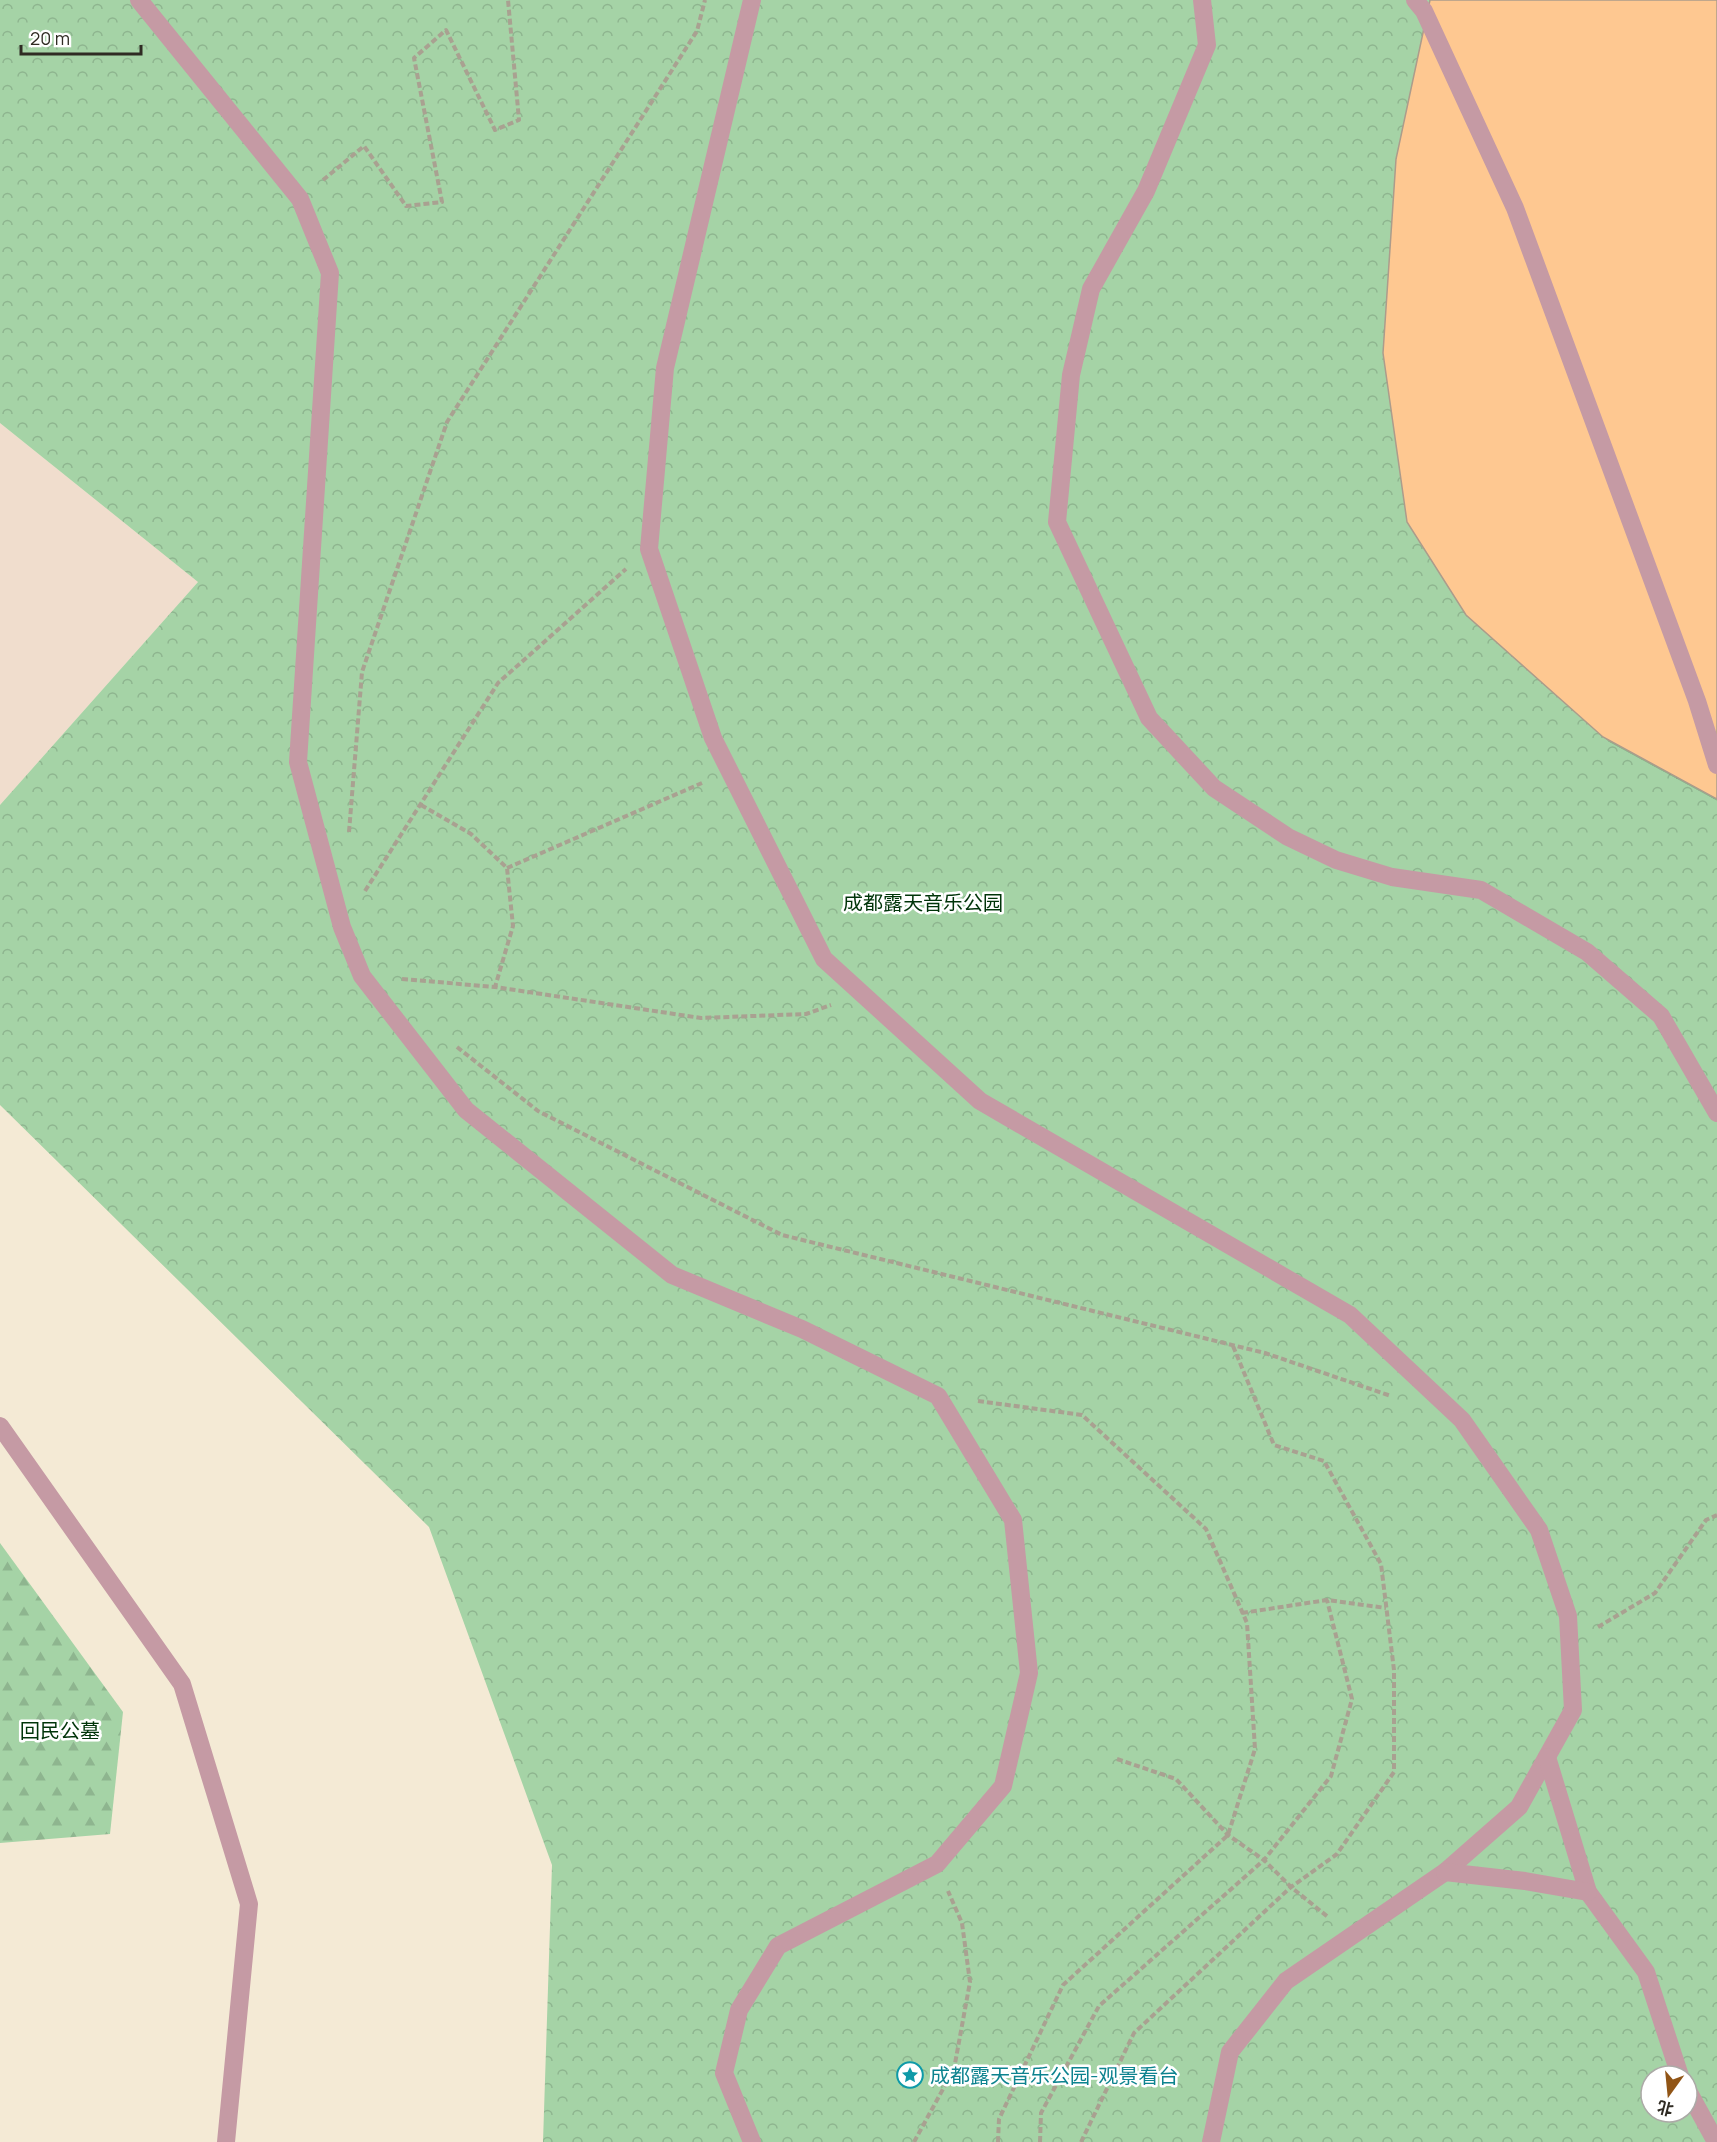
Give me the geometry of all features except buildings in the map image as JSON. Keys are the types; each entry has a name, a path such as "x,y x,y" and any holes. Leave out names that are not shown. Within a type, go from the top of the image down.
{"street":[{"path":"139,0 300,199 330,273 298,762 342,927 362,976 466,1110 672,1275 802,1329 938,1396 1013,1520 1029,1673 1003,1786 937,1864 778,1946 739,2010 724,2073 752,2142"},
{"path":"752,0 665,368 649,549 713,738 824,959 980,1101 1350,1315 1462,1420 1539,1530 1568,1616 1573,1710 1519,1807 1445,1872 1286,1981 1230,2052 1211,2142"},
{"path":"1202,0 1207,45 1146,191 1091,289 1071,375 1057,522 1149,718 1214,788 1288,837 1336,860 1392,877 1481,890 1587,952 1661,1016 1717,1113"},
{"path":"1415,0 1424,10 1515,208 1697,700 1717,765"},
{"path":"0,1426 182,1684 249,1904 226,2142"},
{"path":"1547,1757 1588,1892 1646,1972 1676,2064"},
{"path":"1445,1872 1525,1881 1588,1892"},
{"path":"1699,2111 1716,2142"}],"path":[{"path":"300,199 364,146 406,206 442,202 414,58 446,30 495,130 519,120 508,0"},
{"path":"349,835 362,672 447,422 697,31 705,0"},
{"path":"342,927 498,683 649,549"},
{"path":"507,868 730,770"},
{"path":"421,805 471,834 507,868 513,926 495,987"},
{"path":"362,976 495,987 701,1018 806,1014 861,993"},
{"path":"455,1045 538,1111 782,1235 1265,1353 1396,1398"},
{"path":"1082,2142 1134,2033 1291,1887 1337,1854 1394,1772 1394,1670 1381,1564 1324,1461 1274,1445 1233,1345"},
{"path":"938,1396 1082,1415 1206,1529 1247,1623 1255,1749 1228,1835 1063,1985 999,2119 998,2142"},
{"path":"1569,1633 1600,1627 1655,1593 1706,1520 1717,1515"},
{"path":"1242,1612 1327,1600 1386,1608"},
{"path":"1040,2142 1041,2113 1099,2006 1264,1860 1331,1776 1352,1699 1327,1600"},
{"path":"1117,1759 1176,1779 1228,1835 1264,1860 1291,1887 1351,1936"},
{"path":"914,2142 954,2069 970,1982 962,1923"}],"shaded area":[{"path":"0,423 198,582 0,805"}],"green space":[{"name":"成都露天音乐公园","path":"0,0 1717,0 1717,2142 543,2142 552,1865 429,1527 0,1105 0,805 198,582 0,423"},
{"name":"回民公墓","path":"0,1543 123,1712 110,1834 0,1843"}],"place":[{"name":"成都露天音乐公园-观景看台","path":"910,2075"}]}
